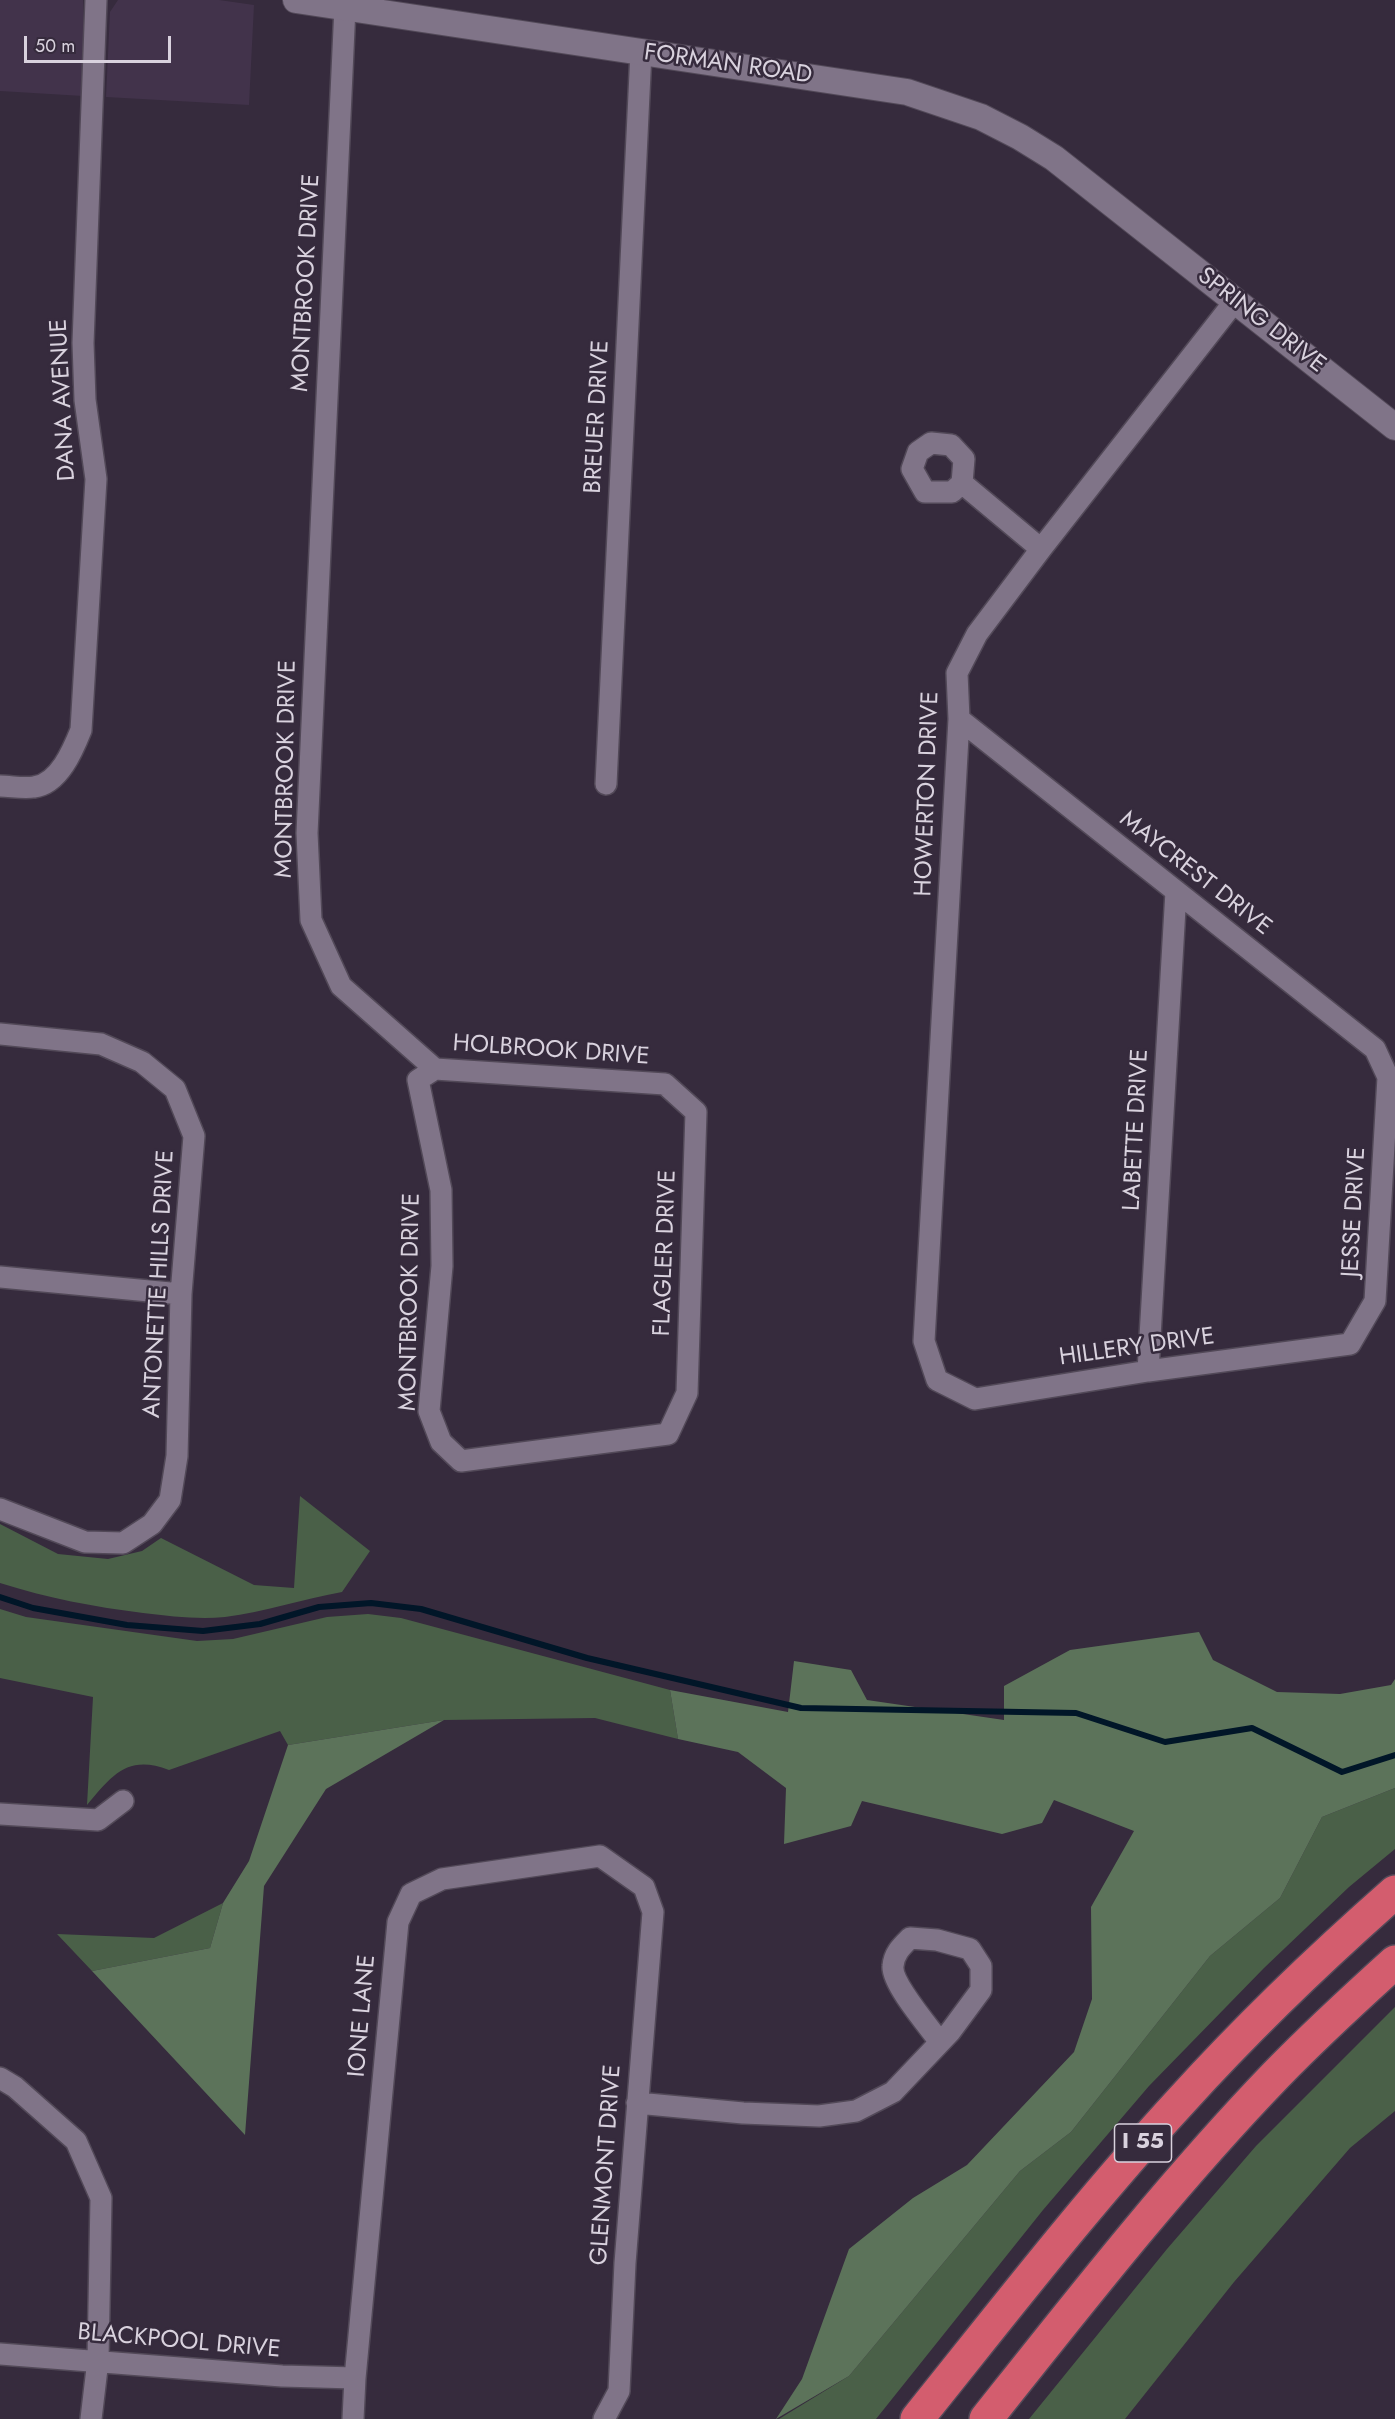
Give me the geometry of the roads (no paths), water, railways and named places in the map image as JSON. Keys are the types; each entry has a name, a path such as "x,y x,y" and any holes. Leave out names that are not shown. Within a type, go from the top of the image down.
{"highway":[{"name":"I 55","path":"917,2419 1109,2182 1181,2100 1329,1951 1395,1892"},
{"name":"I 55","path":"986,2419 1129,2241 1200,2158 1276,2076 1395,1962"}],"street":[{"name":"DANA AVENUE","path":"0,786 36,788 48,781 70,760 81,730 96,479 85,400 83,343 96,0"},
{"name":"FORMAN ROAD","path":"296,0 907,92 981,117 1020,137 1054,158 1128,216"},
{"name":"MONTBROOK DRIVE","path":"345,7 306,833 311,920 341,986 435,1069 418,1080 441,1190 442,1266 429,1411 441,1442 461,1461 668,1434"},
{"name":"BREUER DRIVE","path":"606,784 641,52"},
{"name":"SPRING DRIVE","path":"1128,216 1395,427"},
{"name":"HOWERTON DRIVE","path":"937,1380 924,1341 959,719 957,673 977,634 1235,301"},
{"path":"962,483 1041,549"},
{"name":"MAYCREST DRIVE","path":"959,719 1375,1049 1388,1077"},
{"name":"LABETTE DRIVE","path":"1148,1371 1176,891"},
{"name":"ANTONETTE HILLS DRIVE","path":"0,1034 101,1044 142,1062 175,1089 194,1136 181,1293 177,1456 170,1500 152,1524 123,1543 86,1542 0,1509"},
{"name":"HOLBROOK DRIVE","path":"435,1069 665,1084"},
{"name":"JESSE DRIVE","path":"1350,1344 1375,1301 1388,1077"},
{"name":"FLAGLER DRIVE","path":"665,1084 696,1112 687,1393 668,1434"},
{"path":"0,1277 181,1293"},
{"name":"HILLERY DRIVE","path":"937,1380 975,1399 1148,1371 1350,1344"},
{"path":"0,1814 98,1820 123,1801"},
{"name":"IONE LANE","path":"353,2419 398,1922 411,1894 442,1880 600,1856 644,1887 653,1912"},
{"name":"GLENMONT DRIVE","path":"604,2419 619,2391 625,2263 653,1912"},
{"path":"637,2103 743,2113 819,2116 856,2112 893,2092 940,2042 981,1990 981,1966 970,1948 937,1940 910,1938 899,1948 893,1966 896,1979 940,2042"},
{"path":"0,2078 15,2087 76,2141 100,2198 98,2360 92,2419"},
{"name":"BLACKPOOL DRIVE","path":"0,2354 282,2376 355,2378"}],"waterway":[{"path":"0,1597 33,1608 127,1625 203,1631 260,1624 319,1607 371,1603 421,1609 587,1658 801,1708 1076,1713 1165,1742 1252,1728 1342,1772 1395,1755"}]}
